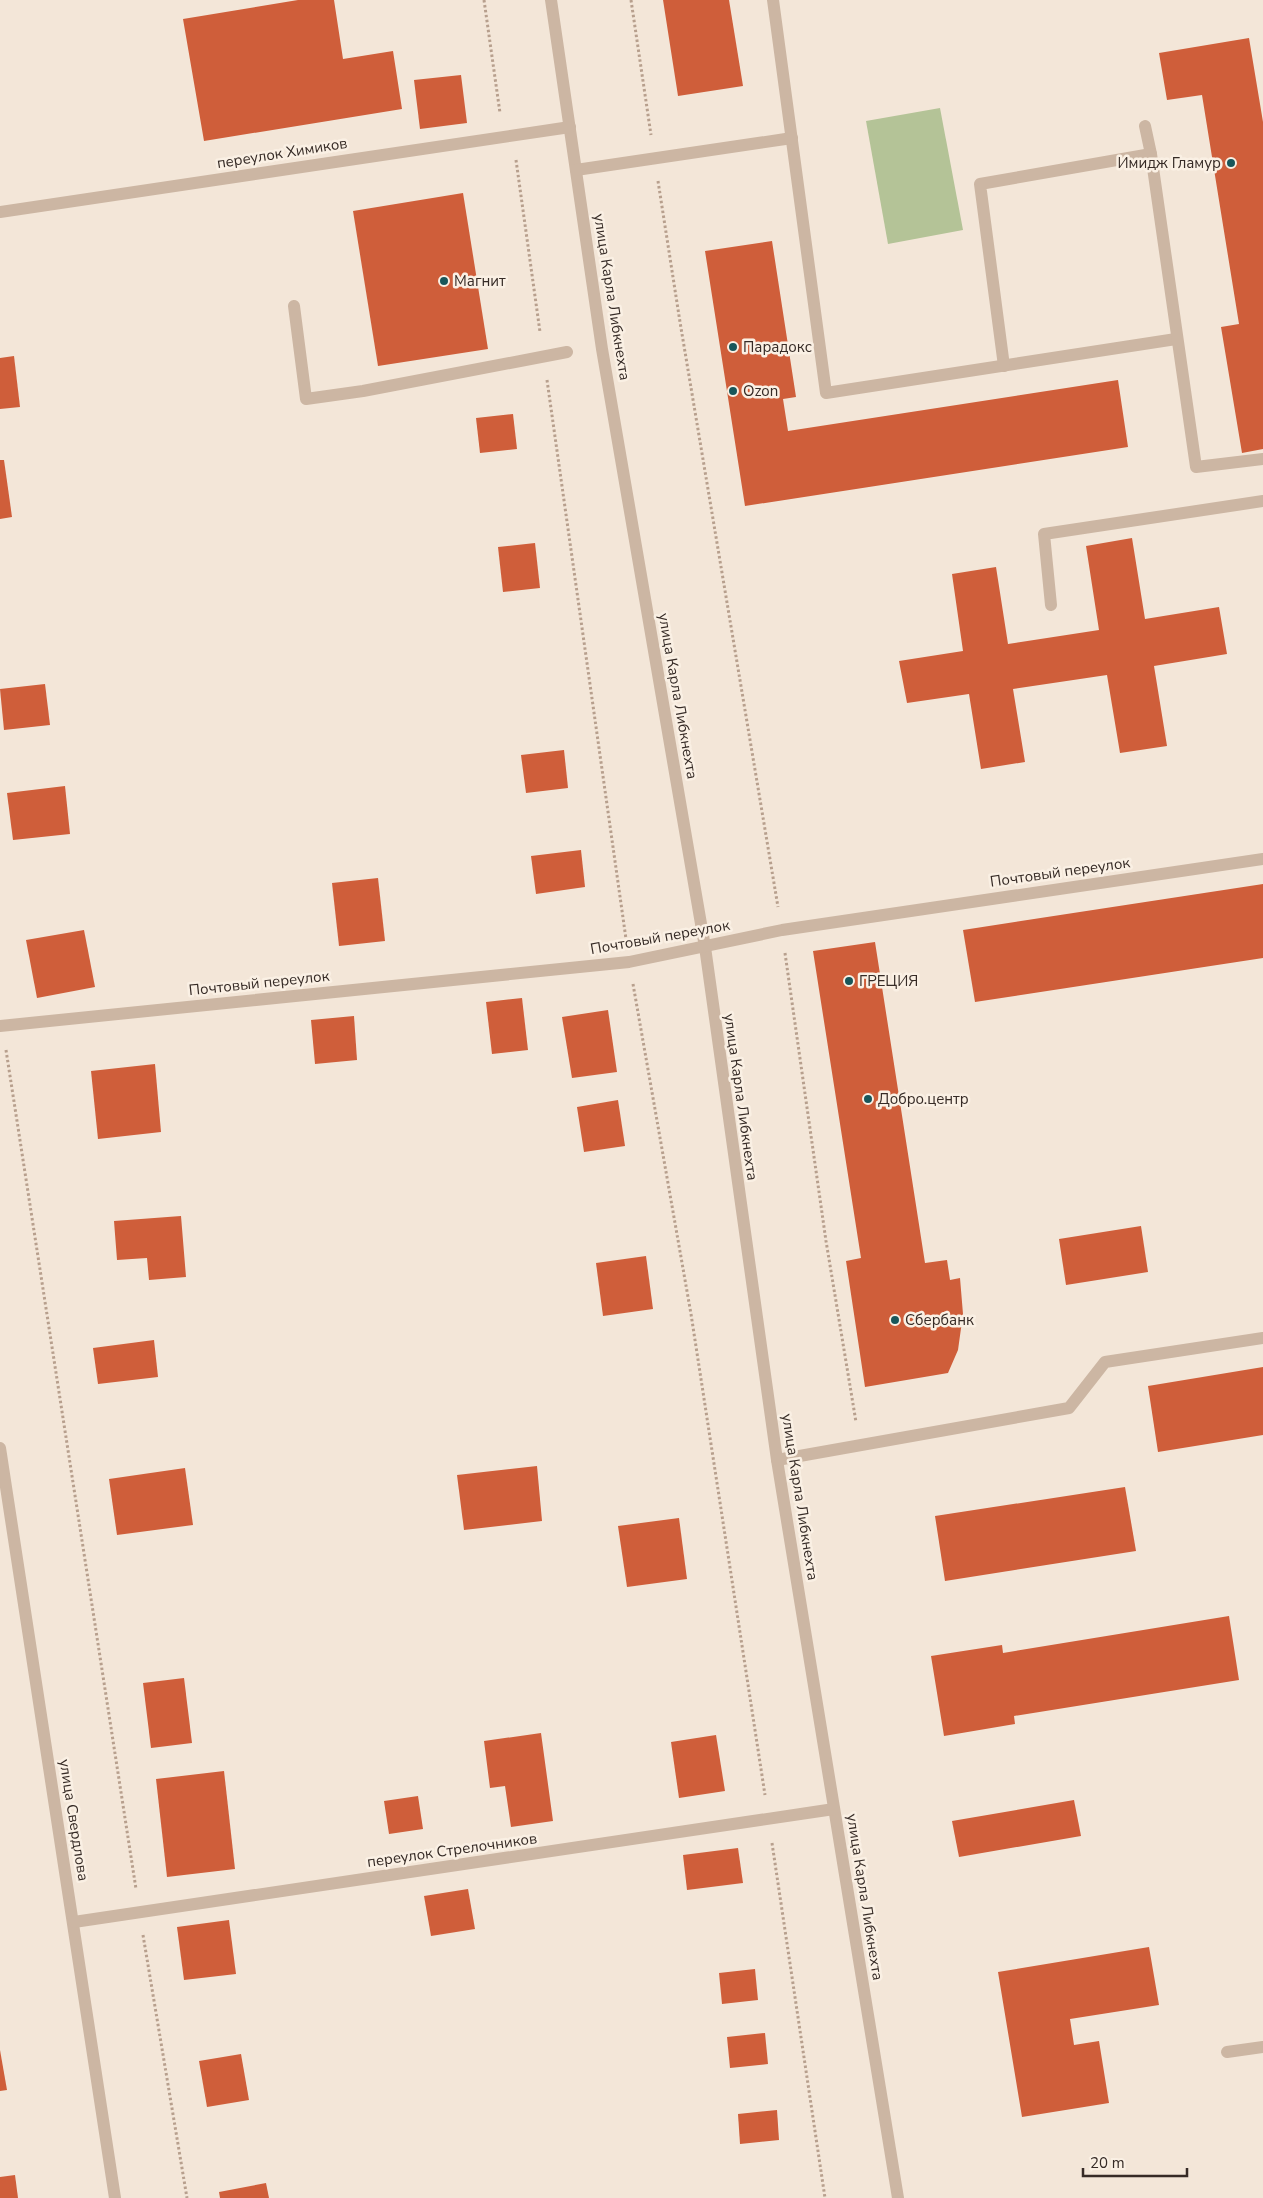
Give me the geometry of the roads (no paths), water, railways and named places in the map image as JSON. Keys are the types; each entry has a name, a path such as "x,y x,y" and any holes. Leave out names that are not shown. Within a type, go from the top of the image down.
{"street":[{"name":"улица Карла Либкнехта","path":"551,0 602,349 704,947 777,1460 898,2198"},
{"path":"772,0 826,393 1176,339"},
{"path":"1145,126 1151,154 1176,339 1196,467 1263,459"},
{"name":"переулок Химиков","path":"0,212 570,127"},
{"path":"576,170 792,138"},
{"path":"1004,366 980,184 1151,154"},
{"path":"294,306 306,399 567,352"},
{"path":"1051,605 1044,534 1263,501"},
{"name":"Почтовый переулок","path":"1,1026 629,962 782,930 1263,858"},
{"path":"777,1460 1069,1408 1105,1362 1263,1338"},
{"name":"улица Свердлова","path":"0,1448 74,1922 114,2198"},
{"name":"переулок Стрелочников","path":"74,1922 834,1809"},
{"path":"1227,2052 1263,2046"}],"place":[{"name":"Имидж Гламур","path":"1231,163"},
{"name":"Магнит","path":"444,281"},
{"name":"Парадокс","path":"733,347"},
{"name":"Ozon","path":"733,391"},
{"name":"ГРЕЦИЯ","path":"849,981"},
{"name":"Добро.центр","path":"868,1099"},
{"name":"Сбербанк","path":"895,1320"}]}
